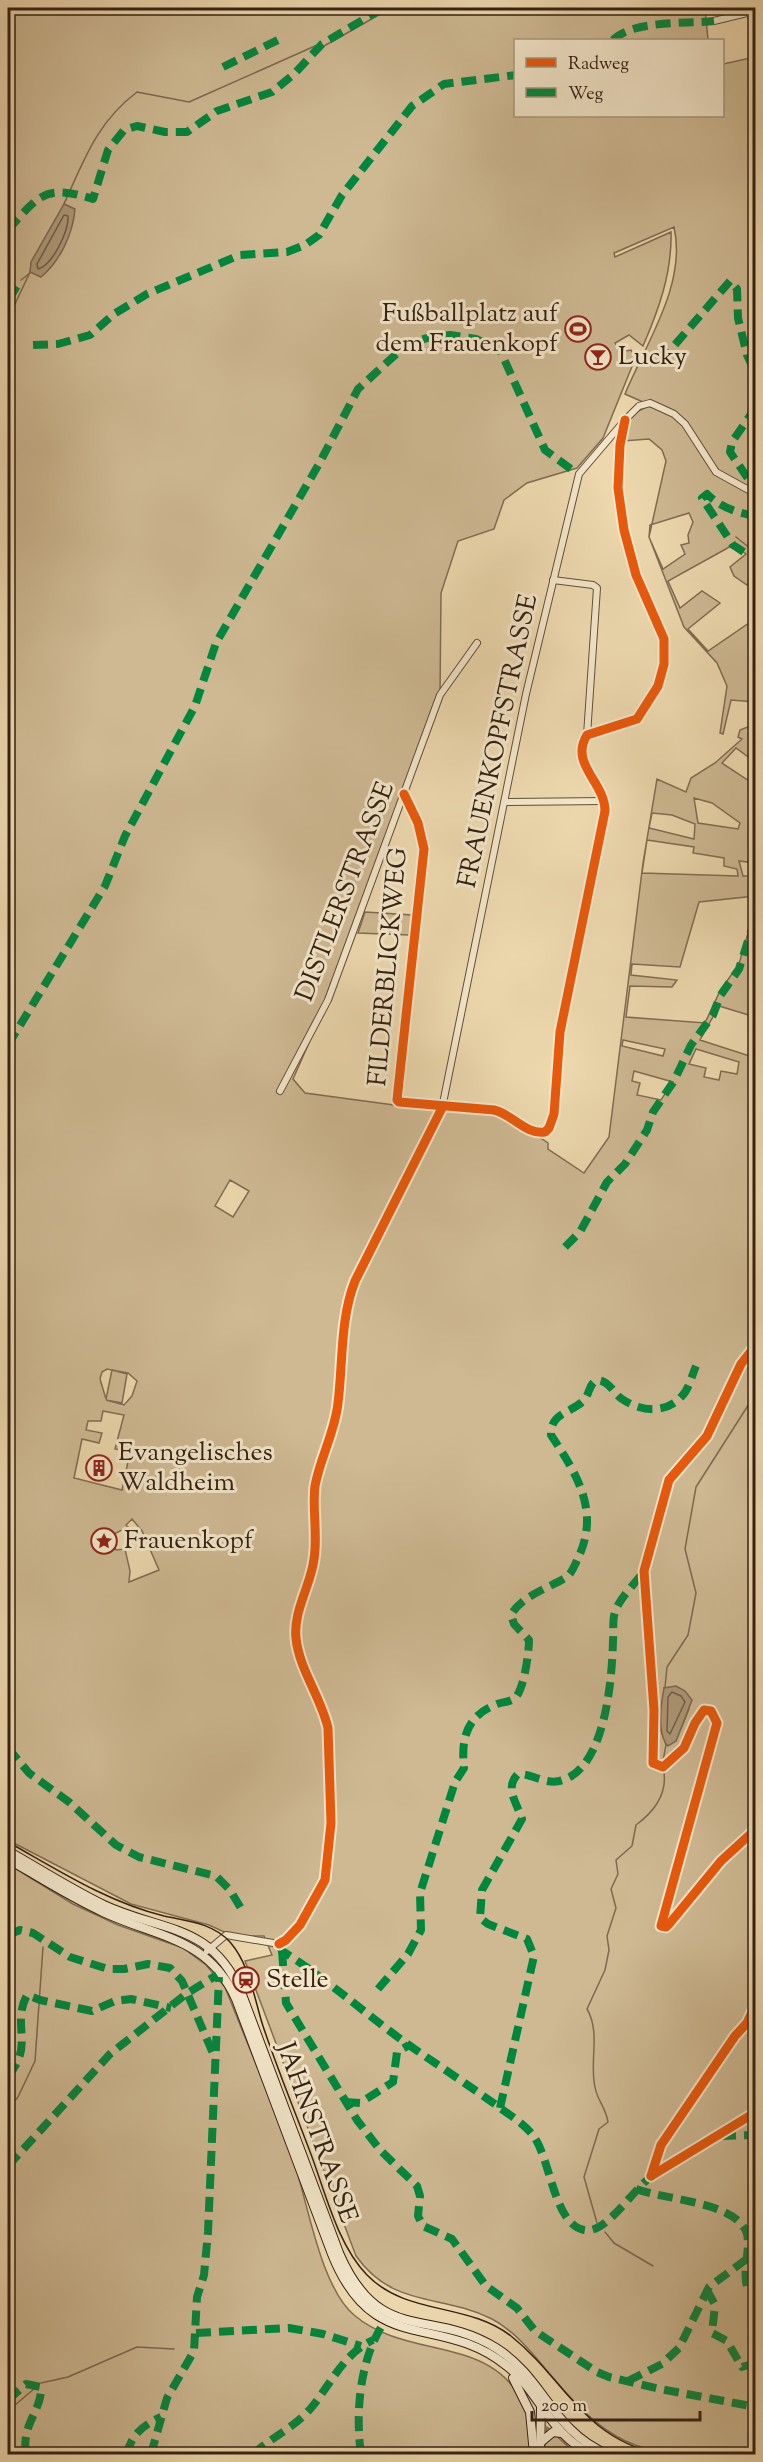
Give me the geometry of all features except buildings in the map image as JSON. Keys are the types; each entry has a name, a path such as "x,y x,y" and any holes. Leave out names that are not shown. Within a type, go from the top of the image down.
{"main road":[{"name":"JAHNSTRASSE","path":"8,1851 105,1905 190,1934 210,1947 227,1964 241,1992 339,2253 356,2285 372,2302 396,2317 470,2336 489,2344 518,2366 537,2387 572,2434 587,2446 607,2454"},
{"name":"JAHNSTRASSE","path":"8,1859 102,1912 179,1940 203,1954 225,1977 236,1999 332,2254 349,2288 367,2309 385,2321 474,2345 511,2368"},
{"path":"511,2368 561,2433 592,2454"},
{"path":"511,2368 530,2412 534,2454"},
{"path":"537,2387 541,2406 540,2454"},
{"path":"541,2442 553,2432 561,2433"}],"street":[{"path":"714,21 748,10 756,14"},
{"name":"FRAUENKOPFSTRASSE","path":"210,1947 226,1935 279,1944 294,1934 325,1880 331,1823 328,1728 325,1712 298,1651 295,1629 314,1560 314,1493 338,1406 349,1302 355,1281 443,1106 505,802 553,580 579,474 607,438 639,406 650,404 674,414 685,424 716,472 756,494"},
{"path":"587,735 637,719 657,686 664,663 664,639 636,574 624,530 618,488 620,446 625,420"},
{"path":"607,438 617,441 620,446"},
{"path":"443,1106 501,1112 538,1133 549,1128 554,1114 560,1032 605,801 582,759 581,752 587,735 597,588 592,585 553,580"},
{"name":"DISTLERSTRASSE","path":"280,1091 328,1000 440,695 477,643"},
{"name":"FILDERBLICKWEG","path":"404,794 418,823 424,849 397,1100 443,1106"},
{"path":"505,802 605,801"},
{"path":"203,1954 210,1947"}],"shaded area":[{"path":"8,8 705,8 708,39 514,39 514,117 724,117 724,64 755,57 755,578 747,585 734,576 730,567 746,554 733,545 668,581 680,608 702,591 720,603 688,629 708,651 755,619 755,702 731,700 723,734 720,733 727,686 717,663 684,627 649,537 663,569 685,554 681,545 689,543 688,535 693,522 689,513 652,524 666,461 662,450 649,439 623,441 631,418 639,410 652,406 625,394 670,291 675,270 674,227 614,253 615,257 671,232 667,276 643,346 629,335 615,343 621,352 631,350 635,359 603,438 577,468 527,483 504,500 494,529 458,541 441,593 440,695 328,1000 293,1079 305,1093 394,1105 436,1104 437,1111 441,1113 453,1107 480,1108 504,1116 537,1135 548,1143 548,1149 584,1173 609,1137 643,863 657,779 686,792 691,778 715,763 742,739 738,737 740,730 755,724 755,762 736,748 722,763 755,785 755,896 699,902 680,967 632,964 631,975 677,980 672,987 630,986 626,1017 705,1023 720,991 739,964 755,909 755,1017 719,1006 700,1040 756,1058 755,2454 666,2452 643,2448 622,2439 601,2426 578,2406 526,2346 501,2324 473,2311 402,2292 386,2285 371,2273 356,2256 245,1961 272,1955 264,1936 233,1936 209,1925 131,1904 8,1840","holes":["694,798 712,803 740,823 738,829 698,823","652,813 672,815 695,824 694,839 649,828","647,840 694,847 693,853 724,858 724,866 737,869 738,876 642,873","739,861 754,863 753,876 743,876","623,1040 665,1049 663,1056 622,1046","696,1049 739,1062 737,1074 721,1071 719,1080 704,1077 706,1068 689,1064","634,1071 673,1082 661,1100 637,1095 640,1083 632,1081","230,1180 249,1191 233,1217 215,1206","107,1369 112,1370 106,1399 100,1379 102,1372","112,1370 128,1373 137,1381 132,1396 124,1405 106,1400 122,1403 127,1374","103,1411 124,1415 115,1449 130,1452 122,1490 74,1478 82,1439 99,1443 102,1433 86,1430 88,1421 101,1421","132,1519 142,1531 159,1570 129,1582 130,1571 125,1549 116,1550 110,1536 128,1527 126,1525","664,1688 689,1709 676,1741 666,1745 661,1731"]},
{"path":"365,912 412,915 409,935 358,933"},
{"path":"8,1864 73,1904 118,1925 183,1948 206,1965 225,1987 295,2165 324,2266 343,2302 354,2315 376,2330 477,2360 498,2372 516,2391 529,2418 531,2432 529,2454 8,2454"},
{"path":"547,2427 575,2453 579,2454 544,2454"}],"water":[{"path":"64,204 75,209 72,228 60,255 41,277 30,272 31,262"},
{"path":"676,1686 685,1691 692,1700 676,1741 668,1746 661,1727 662,1702 664,1688"}],"waterway":[{"path":"64,204 85,157 102,129 123,104 137,92 189,102 315,46 324,46 391,8"},
{"path":"8,312 15,304 30,272"},
{"path":"21,280 30,273"},
{"path":"736,537 756,553"},
{"path":"665,1687 667,1667 688,1635 696,1593 685,1549 696,1487 756,1393"},
{"path":"663,1761 666,1745"},
{"path":"597,2223 584,2177 599,2129 608,2122 595,2087 594,2037 587,2009 605,1970 609,1950 607,1936 616,1908 611,1889 618,1874 616,1860 632,1846 636,1825 649,1814 659,1800 664,1785 663,1767"},
{"path":"8,2109 18,2097 35,2061 43,1947"},
{"path":"605,2232 614,2243 653,2266"},
{"path":"41,2383 68,2377 137,2347 174,2349"},
{"path":"8,2411 35,2388"}],"tram line":[{"path":"8,1842 103,1894 143,1910 208,1927 230,1942 247,1971 263,2026 334,2219 348,2249 367,2275 383,2288 400,2297 494,2325 530,2353 592,2420 610,2434 632,2446 658,2454"}],"marked path":[{"path":"8,14 21,8"},
{"path":"8,230 28,208 44,196 64,193 93,199 108,150 124,130 137,126 165,132 187,132 217,111 272,92 294,74 322,44 383,8"},
{"path":"614,39 633,29 646,26 714,21"},
{"path":"223,67 284,37"},
{"path":"33,345 58,344 90,335 114,314 147,294 240,255 287,252 305,245 319,235 342,195 412,106 444,84 514,75"},
{"path":"660,362 730,281 737,289 738,318 747,355 756,374"},
{"path":"8,286 18,292"},
{"path":"8,1045 105,886 125,836 195,706 216,643 320,462 358,389 406,345 427,338 450,335 476,339 500,350 545,450 575,472"},
{"path":"756,407 732,442 730,452 751,483 756,486"},
{"path":"756,516 729,509 707,494 702,498 733,545 756,560"},
{"path":"756,837 756,843"},
{"path":"565,1247 580,1232 607,1182 625,1164 647,1130 653,1112 674,1081 691,1045 713,1015 720,996 739,969 756,916"},
{"path":"378,1989 408,1954 421,1930 420,1893 455,1782 464,1768 464,1747 468,1730 478,1715 497,1704 515,1698 521,1687 529,1640 514,1624 511,1615 529,1597 568,1576 576,1564 585,1539 587,1523 582,1492 569,1463 551,1435 554,1422 558,1417 580,1404 597,1380 608,1385 619,1397 637,1407 653,1409 669,1406 684,1393 696,1366"},
{"path":"500,2108 534,1956 527,1939 488,1924 480,1918 482,1890 522,1819 512,1790 514,1779 518,1774 551,1782 563,1780 577,1772 589,1758 604,1719 608,1697 615,1612 624,1596 644,1571"},
{"path":"8,1748 29,1773 69,1802 116,1845 139,1857 216,1876 230,1890 242,1910"},
{"path":"8,1935 20,1930 33,1933 70,1957 108,1969 124,1969 148,1964 170,1968 182,1981 215,2058"},
{"path":"280,1946 282,1951 390,2032 474,2089 528,2130 538,2144 565,2216 574,2225 584,2230 593,2230 602,2225 656,2173"},
{"path":"282,1951 286,2003 357,2120 380,2150 417,2186 420,2196 418,2216 423,2226 452,2239 486,2286 517,2308 535,2331 597,2372 660,2389 756,2407"},
{"path":"8,2166 110,2054 186,1994 217,1975"},
{"path":"151,2454 167,2398 194,2351 197,2297 204,2275 208,2232 219,1977"},
{"path":"8,2076 20,2054 21,2016 27,1995 92,2011 115,2001 131,1999 171,2008"},
{"path":"345,2102 360,2103 393,2082 397,2052 409,2045"},
{"path":"721,2136 756,2135"},
{"path":"636,2189 713,2207 738,2221 748,2237 747,2287 756,2291"},
{"path":"628,2381 662,2364 679,2348 709,2287 756,2252"},
{"path":"707,2290 715,2305 712,2333 727,2341 742,2367 756,2363"},
{"path":"361,2454 359,2438 361,2385 370,2351 385,2321"},
{"path":"196,2333 289,2328 323,2334 361,2346"},
{"path":"253,2454 305,2414 345,2361 373,2340"},
{"path":"8,2400 26,2384 41,2387 38,2403 26,2434 26,2454"},
{"path":"127,2454 131,2441 139,2431 161,2417"}],"cycle path":[{"path":"404,794 418,823 424,849 397,1100 494,1110 525,1127 545,1132 554,1114 560,1032 605,811 600,791 585,764 582,755 583,745 587,735 637,719 658,686 664,664 664,639 636,575 624,530 618,488 620,445 625,420"},
{"path":"279,1944 300,1925 325,1880 331,1823 328,1728 301,1661 296,1628 314,1559 315,1486 336,1414 347,1310 355,1281 443,1106"},
{"path":"756,1345 741,1364 707,1436 669,1480 644,1571 654,1710 653,1763 663,1767 684,1748 695,1723 704,1710 711,1711 717,1723 661,1926 666,1927 670,1923 721,1861 756,1829"},
{"path":"651,2176 661,2145 735,2036 747,2023 756,2004"},
{"path":"651,2176 756,2112"}],"place":[{"name":"Fußballplatz auf dem Frauenkopf","path":"578,329"},
{"name":"Lucky","path":"598,357"},
{"name":"Evangelisches Waldheim","path":"99,1468"},
{"name":"Frauenkopf","path":"104,1541"},
{"name":"Stelle","path":"246,1980"}]}
